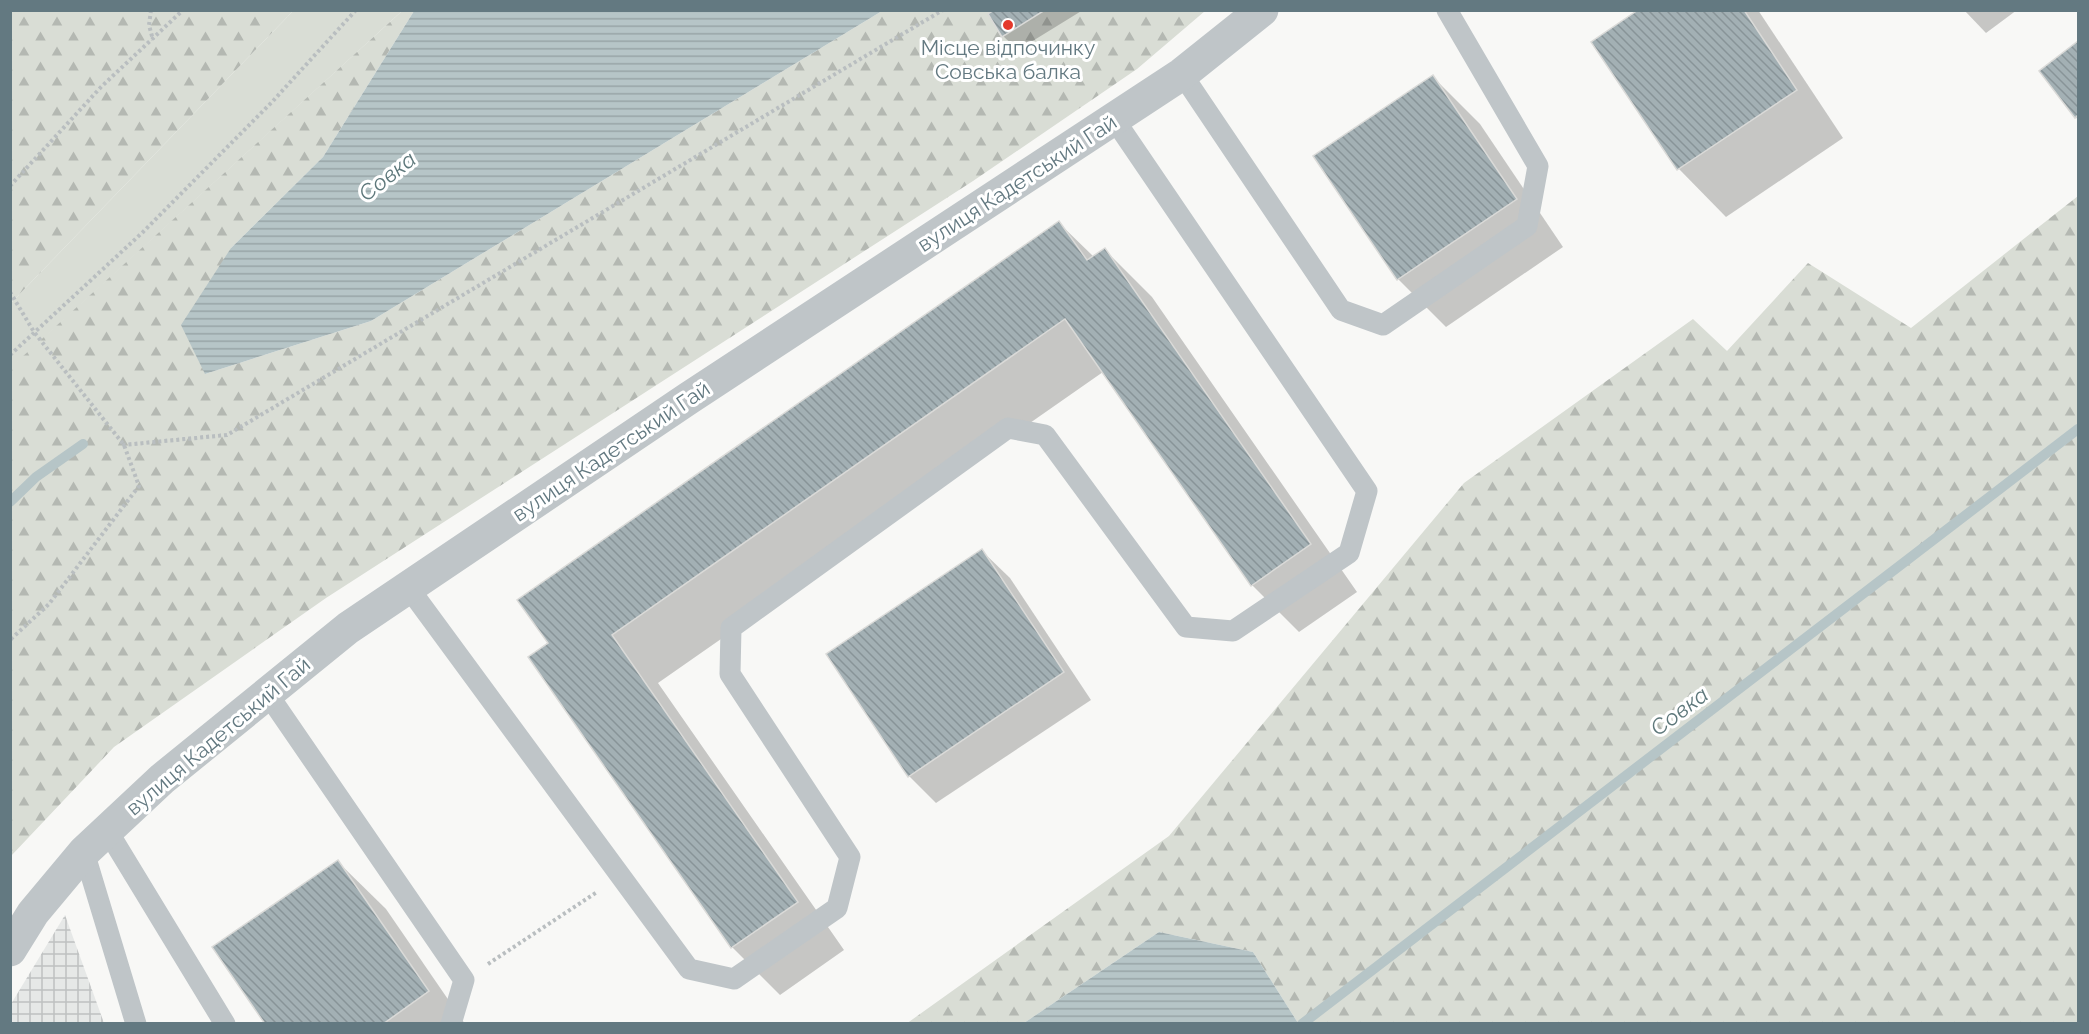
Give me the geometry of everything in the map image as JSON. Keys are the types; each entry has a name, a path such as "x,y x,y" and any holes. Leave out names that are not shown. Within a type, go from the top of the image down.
{"street":[{"name":"вулиця Кадетський Гай","path":"10,950 33,914 96,841 162,778 348,628 679,404 1182,74 1262,10"}],"lane":[{"path":"1182,74 1341,310 1383,325 1527,226 1538,166 1447,10"},
{"path":"408,588 689,969 734,979 837,908 850,857 730,675 731,628 1008,428 1045,435 1186,627 1233,631 1349,553 1367,491 1114,119"},
{"path":"267,693 464,980 451,1023"},
{"path":"96,841 136,1023"},
{"path":"96,841 225,1023"}],"path":[{"path":"151,10 149,25 153,41"},
{"path":"10,186 101,87 153,41 183,10"},
{"path":"10,355 143,232 272,102 356,10"},
{"path":"124,445 228,435 943,10"},
{"path":"10,292 34,332 124,445 139,486 49,604 10,640"},
{"path":"464,980 621,877"}],"shaded area":[{"path":"65,915 104,1023 11,1023 11,1004"}],"green space":[{"path":"10,11 293,11 11,303"},
{"path":"293,11 402,11 11,368 11,303"},
{"path":"402,11 414,11 323,157 231,248 205,374 371,321 882,11 1205,11 1137,69 973,181 326,598 114,747 11,856 10,368"},
{"path":"2078,196 2078,1023 1298,1023 1253,952 1159,932 1024,1023 906,1024 1169,836 1464,483 1693,319 1727,351 1808,263 1911,328"}],"water":[{"path":"414,11 882,11 371,321 205,374 181,325 231,248 323,157"},
{"path":"1159,932 1253,952 1298,1023 1024,1023"}],"building":[{"name":"Місце відпочинку Совська балка","path":"994,10 1045,10 1002,37 988,14"},
{"path":"1638,10 1744,10 1797,90 1677,170 1591,42"},
{"path":"2078,41 2078,115 2075,118 2039,71"},
{"path":"1433,75 1517,199 1397,280 1313,156"},
{"path":"1059,221 1087,260 1105,248 1311,544 1251,586 1065,319 612,635 798,902 731,948 528,657 548,643 517,600"},
{"path":"982,549 1064,672 908,777 826,654"},
{"path":"338,860 429,991 383,1024 265,1024 212,947"}],"waterway":[{"name":"Совка","path":"1302,1024 2078,429"},
{"name":"Совка","path":"10,502 36,477 83,444"}],"place":[{"name":"Місце відпочинку Совська балка","path":"1008,25"}]}
